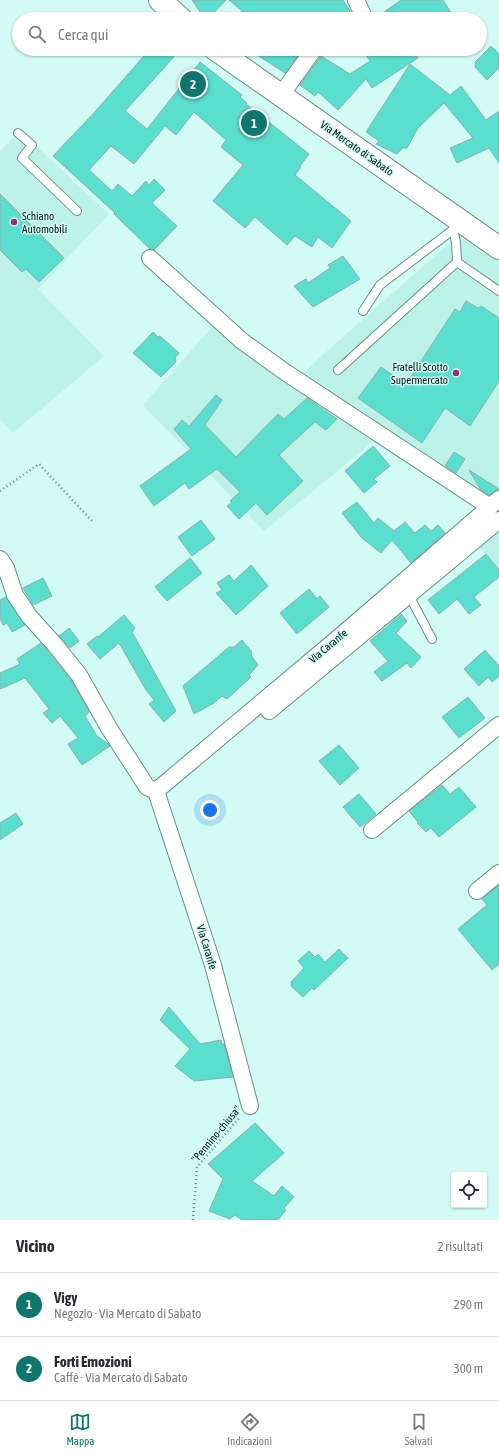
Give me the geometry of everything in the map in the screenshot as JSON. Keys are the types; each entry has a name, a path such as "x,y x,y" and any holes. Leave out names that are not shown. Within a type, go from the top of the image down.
{"street":[{"path":"160,0 173,12"},
{"path":"356,0 362,12"},
{"name":"Via Mercato di Sabato","path":"225,56 281,95 458,227 499,248"},
{"path":"281,95 309,56"},
{"path":"150,258 242,341 285,372 494,503"},
{"name":"Via Caranfe","path":"250,1106 213,964 156,791 344,633 494,503"},
{"path":"173,791 499,520"},
{"path":"0,559 6,568 18,600 29,616 56,646 79,675 109,728 147,787 156,791"},
{"path":"372,830 499,725"},
{"path":"477,892 499,873"}],"lane":[{"path":"18,133 32,145 22,158 77,211"},
{"path":"457,262 456,242 458,227"},
{"path":"363,311 380,286 458,227"},
{"path":"457,262 499,291"},
{"path":"338,370 457,262"},
{"path":"409,595 432,639"}],"path":[{"path":"0,491 39,464 93,522"},
{"name":"\"Pennino-chiusa\"","path":"193,1220 197,1166 250,1106"}],"shaded area":[{"path":"19,130 109,214 38,289 104,356 13,433 0,419 0,152"},
{"path":"462,232 499,256 499,569 467,533 474,507 373,442 264,531 143,405 219,319 298,380 318,359"}],"building":[{"path":"192,0 226,0 215,12 200,12"},
{"path":"229,0 343,0 351,12 241,12 242,11"},
{"path":"401,0 443,0 451,12 384,12"},
{"path":"491,46 499,54 499,68 487,80 475,67 475,62 481,56 487,56 487,50"},
{"path":"144,56 175,56 125,111 147,129 200,62 242,95 240,97 247,103 246,104 309,154 295,175 351,221 332,248 318,237 312,247 295,236 287,245 255,217 245,228 213,201 243,165 221,147 226,140 194,112 176,135 165,126 134,164 111,146 89,170 112,191 118,184 132,196 146,181 149,185 154,179 165,190 152,203 177,226 154,250 150,249 114,214 115,213 53,156 93,114"},
{"path":"259,56 297,56 285,73"},
{"path":"321,56 350,74 370,61 366,56 417,56 418,58 372,88 366,79 338,110 318,92 315,96 300,85"},
{"path":"410,64 450,95 461,86 486,120 499,111 499,163 489,148 457,163 450,148 473,138 444,103 418,128 407,148 403,148 397,154 376,144 379,141 366,132"},
{"name":"Schiano Automobili","path":"0,194 64,258 39,282 26,269 22,272 0,250"},
{"path":"343,256 360,279 313,307 294,286 306,279 308,283 330,268 328,265"},
{"name":"Fratelli Scotto Supermercato","path":"466,301 478,308 481,306 499,318 499,381 470,426 445,408 422,443 358,398 381,367 401,381 404,378 408,381 455,309 460,312"},
{"path":"153,332 158,337 160,336 179,353 175,358 176,362 161,377 133,353"},
{"path":"216,395 222,400 205,425 236,457 278,414 284,419 307,398 337,419 326,430 315,422 279,455 303,481 267,515 256,503 239,519 227,506 232,502 230,501 240,492 217,469 189,489 185,483 154,506 140,486 191,449 174,429 182,420 189,426"},
{"path":"373,446 390,466 374,479 377,482 364,493 345,471"},
{"path":"454,452 465,459 456,473 445,466"},
{"path":"469,470 499,489 489,495 481,490"},
{"path":"357,502 374,523 378,518 394,531 405,522 415,533 425,525 431,531 438,525 445,533 411,563 392,540 381,553 362,538 342,513"},
{"path":"201,520 215,539 192,556 178,537"},
{"path":"486,554 499,570 499,577 474,597 481,605 469,614 457,599 439,614 428,600"},
{"path":"190,558 202,573 167,601 155,587"},
{"path":"251,565 268,586 236,615 216,593 222,590 217,583 229,575 234,581"},
{"path":"43,578 52,596 33,605 23,588"},
{"path":"309,589 317,599 320,596 329,607 297,634 280,613"},
{"path":"6,597 25,625 12,632 7,623 3,625 0,618 0,600"},
{"path":"401,614 407,621 396,633 421,657 411,668 407,663 382,681 374,672 388,661 370,641"},
{"path":"124,615 135,628 132,632 176,711 164,722 149,704 154,700 146,690 119,643 100,659 87,644 97,636 98,637"},
{"path":"69,628 79,641 70,648 59,636"},
{"path":"242,640 252,652 251,655 258,665 249,675 251,677 227,699 222,696 214,703 194,714 183,686 229,647 234,647"},
{"path":"41,643 71,680 89,712 85,716 97,736 110,746 82,765 68,744 78,738 60,716 52,723 43,713 49,709 25,678 0,689 0,673 20,664 17,659"},
{"path":"485,650 499,666 499,676 492,682 488,677 479,686 464,669"},
{"path":"468,697 485,718 459,738 442,717"},
{"path":"339,745 359,768 340,785 319,761"},
{"path":"442,785 450,794 459,787 476,807 439,837 431,828 426,832 417,823 418,822 409,811"},
{"path":"359,794 376,814 360,827 343,807"},
{"path":"16,813 23,824 0,840 0,823"},
{"path":"499,885 499,964 492,970 458,929 487,905 482,899"},
{"path":"339,949 348,958 314,990 312,988 303,997 291,986 291,982 304,968 298,961 309,951 315,957 318,954 325,962"},
{"path":"169,1007 200,1044 221,1040 222,1044 224,1044 233,1077 194,1081 175,1066 190,1049 160,1020"},
{"path":"255,1123 284,1153 252,1181 274,1196 282,1186 294,1197 284,1208 286,1210 278,1220 242,1220 235,1215 230,1219 209,1211 223,1179 208,1164"}],"place":[{"name":"Forti Emozioni","path":"193,84"},
{"name":"Vigy","path":"254,123"},
{"name":"Schiano Automobili","path":"14,222"},
{"name":"Fratelli Scotto Supermercato","path":"456,373"}]}
